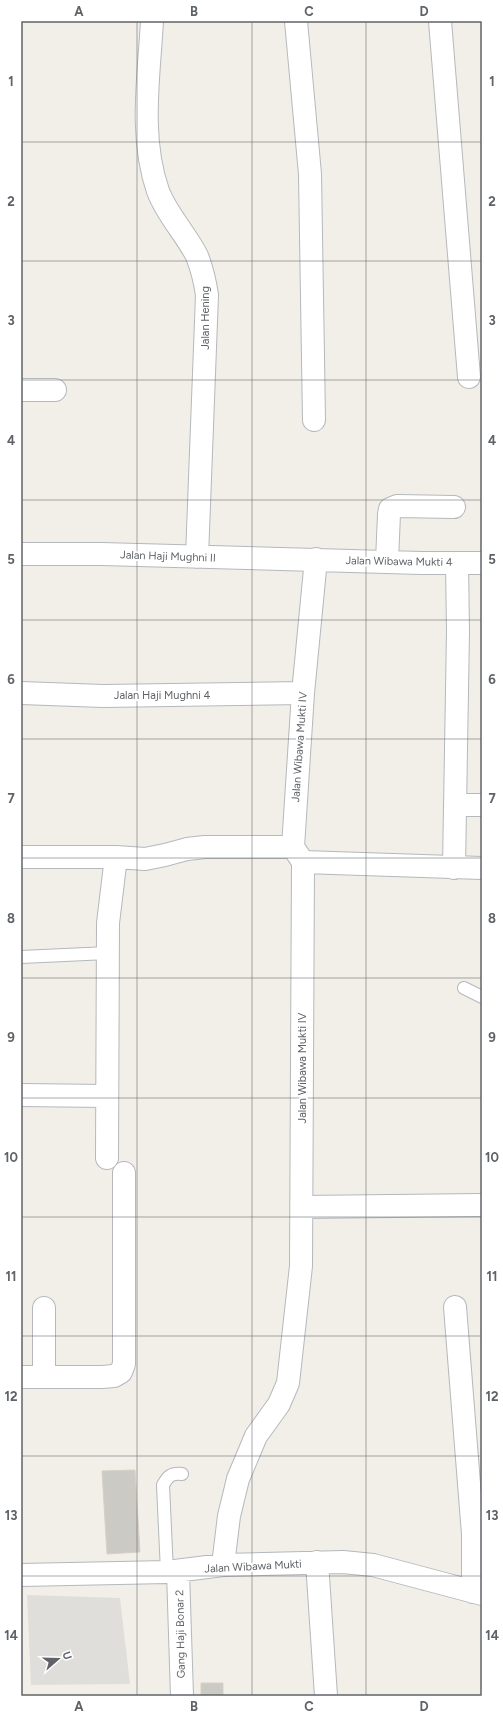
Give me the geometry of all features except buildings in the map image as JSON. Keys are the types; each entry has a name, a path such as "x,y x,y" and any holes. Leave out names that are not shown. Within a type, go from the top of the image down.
{"street":[{"name":"Jalan Hening","path":"152,21 147,131 152,173 158,192 168,211 196,256 204,275 206,295 197,556"},
{"path":"296,21 310,174 314,420"},
{"path":"440,21 473,329 468,377"},
{"path":"21,390 55,390"},
{"path":"387,561 390,509 397,506 454,507"},
{"name":"Jalan Haji Mughni II","path":"21,554 316,559"},
{"name":"Jalan Wibawa Mukti 4","path":"316,559 482,563"},
{"name":"Jalan Wibawa Mukti IV","path":"223,1565 229,1516 238,1479 256,1436 279,1404 288,1383 301,1266 302,1207 298,854 303,694 316,559"},
{"path":"454,868 457,563"},
{"name":"Jalan Haji Mughni 4","path":"21,693 103,696 303,694"},
{"path":"455,805 482,805"},
{"path":"21,857 144,858 165,855 187,849 205,847 454,868 482,868"},
{"path":"106,1158 108,923 116,857"},
{"path":"21,1095 106,1096"},
{"path":"21,1377 102,1377 114,1376 121,1372 124,1364 124,1173"},
{"path":"302,1207 482,1205"},
{"path":"455,1307 477,1593"},
{"path":"44,1308 44,1377"},
{"path":"317,1562 326,1696"},
{"name":"Jalan Wibawa Mukti","path":"21,1575 173,1572 223,1565 344,1562 373,1565 477,1593"},
{"name":"Gang Haji Bonar 2","path":"173,1572 182,1696"}],"lane":[{"path":"21,957 108,953"},
{"path":"464,988 482,997"},
{"path":"173,1572 163,1485 168,1476 182,1474"}],"shaded area":[{"path":"27,1595 120,1598 130,1684 31,1685"}]}
